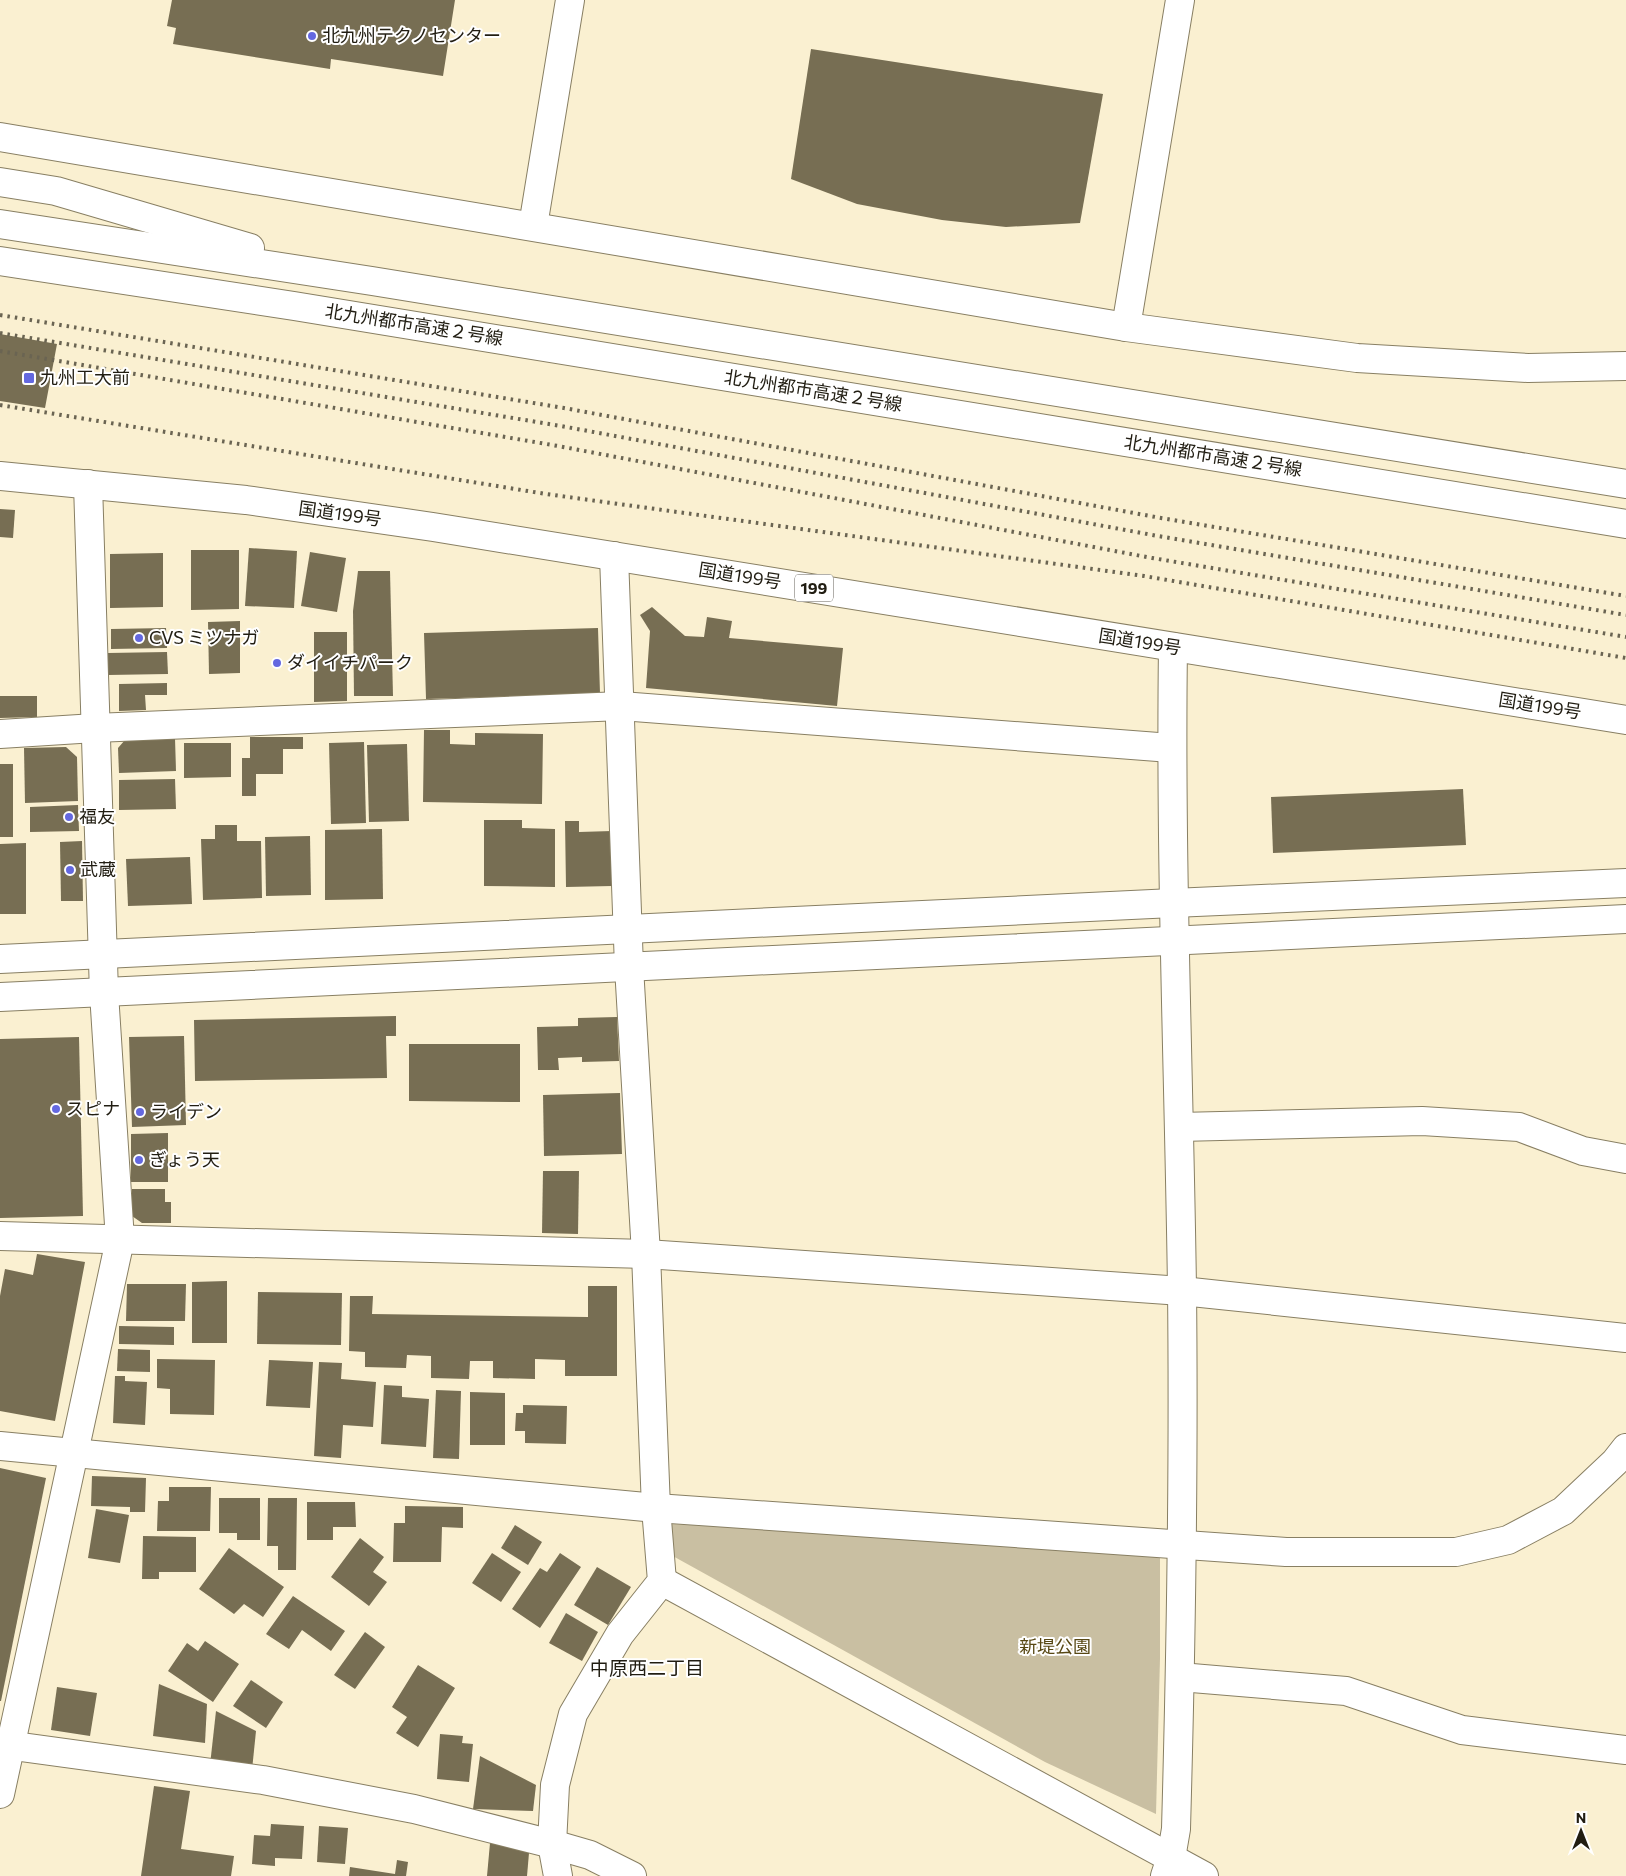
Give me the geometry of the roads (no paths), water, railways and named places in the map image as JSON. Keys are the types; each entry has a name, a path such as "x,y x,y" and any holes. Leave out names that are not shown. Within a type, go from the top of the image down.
{"main road":[{"path":"533,226 570,0"},
{"path":"1126,327 1180,0"},
{"path":"0,137 1126,327 1357,358 1528,368 1626,366"},
{"path":"0,182 56,191 278,256 372,281"},
{"path":"0,224 372,281"},
{"name":"北九州都市高速２号線","path":"0,261 294,306 1626,524"},
{"name":"北九州都市高速２号線","path":"372,281 1626,484"},
{"name":"国道199号","path":"0,476 246,500 433,527 1626,720"},
{"path":"0,1794 5,1745 73,1454 120,1240 102,954 88,484"},
{"path":"558,1876 552,1844 555,1785 572,1714 620,1634 662,1581 656,1508 646,1254 629,967 621,706 614,556"},
{"path":"1168,1867 1176,1829 1182,1544 1182,1291 1173,903 1173,647"},
{"path":"0,734 96,728 621,706 1172,748"},
{"path":"0,959 1626,883"},
{"path":"0,997 1626,918"},
{"path":"1179,1127 1422,1121 1519,1127 1583,1150 1626,1159"},
{"path":"0,1236 646,1254 1182,1291 1626,1338"},
{"path":"0,1446 656,1508 1286,1552 1456,1552 1508,1540 1563,1512 1615,1462 1626,1448"},
{"path":"662,1581 1168,1867 1204,1876"},
{"path":"1180,1676 1346,1691 1462,1730 1626,1750"},
{"path":"5,1745 264,1780 414,1809 590,1855 632,1876"}],"railway":[{"path":"0,315 564,408 1161,518 1626,596"},
{"path":"0,333 561,426 1158,536 1626,615"},
{"path":"0,351 558,446 1152,558 1626,637"},
{"path":"0,405 546,494 1144,576 1626,658"}],"place":[{"name":"北九州テクノセンター","path":"312,36"},
{"name":"九州工大前","path":"29,378"},
{"name":"CVS ミツナガ","path":"139,638"},
{"name":"ダイイチパーク","path":"277,663"},
{"name":"福友","path":"69,817"},
{"name":"武蔵","path":"70,870"},
{"name":"スピナ","path":"56,1109"},
{"name":"ライデン","path":"140,1112"},
{"name":"ぎょう天","path":"139,1160"}],"district":[{"name":"中原西二丁目","path":"647,1668"}],"park label":[{"name":"新堤公園","path":"1055,1647"}]}
